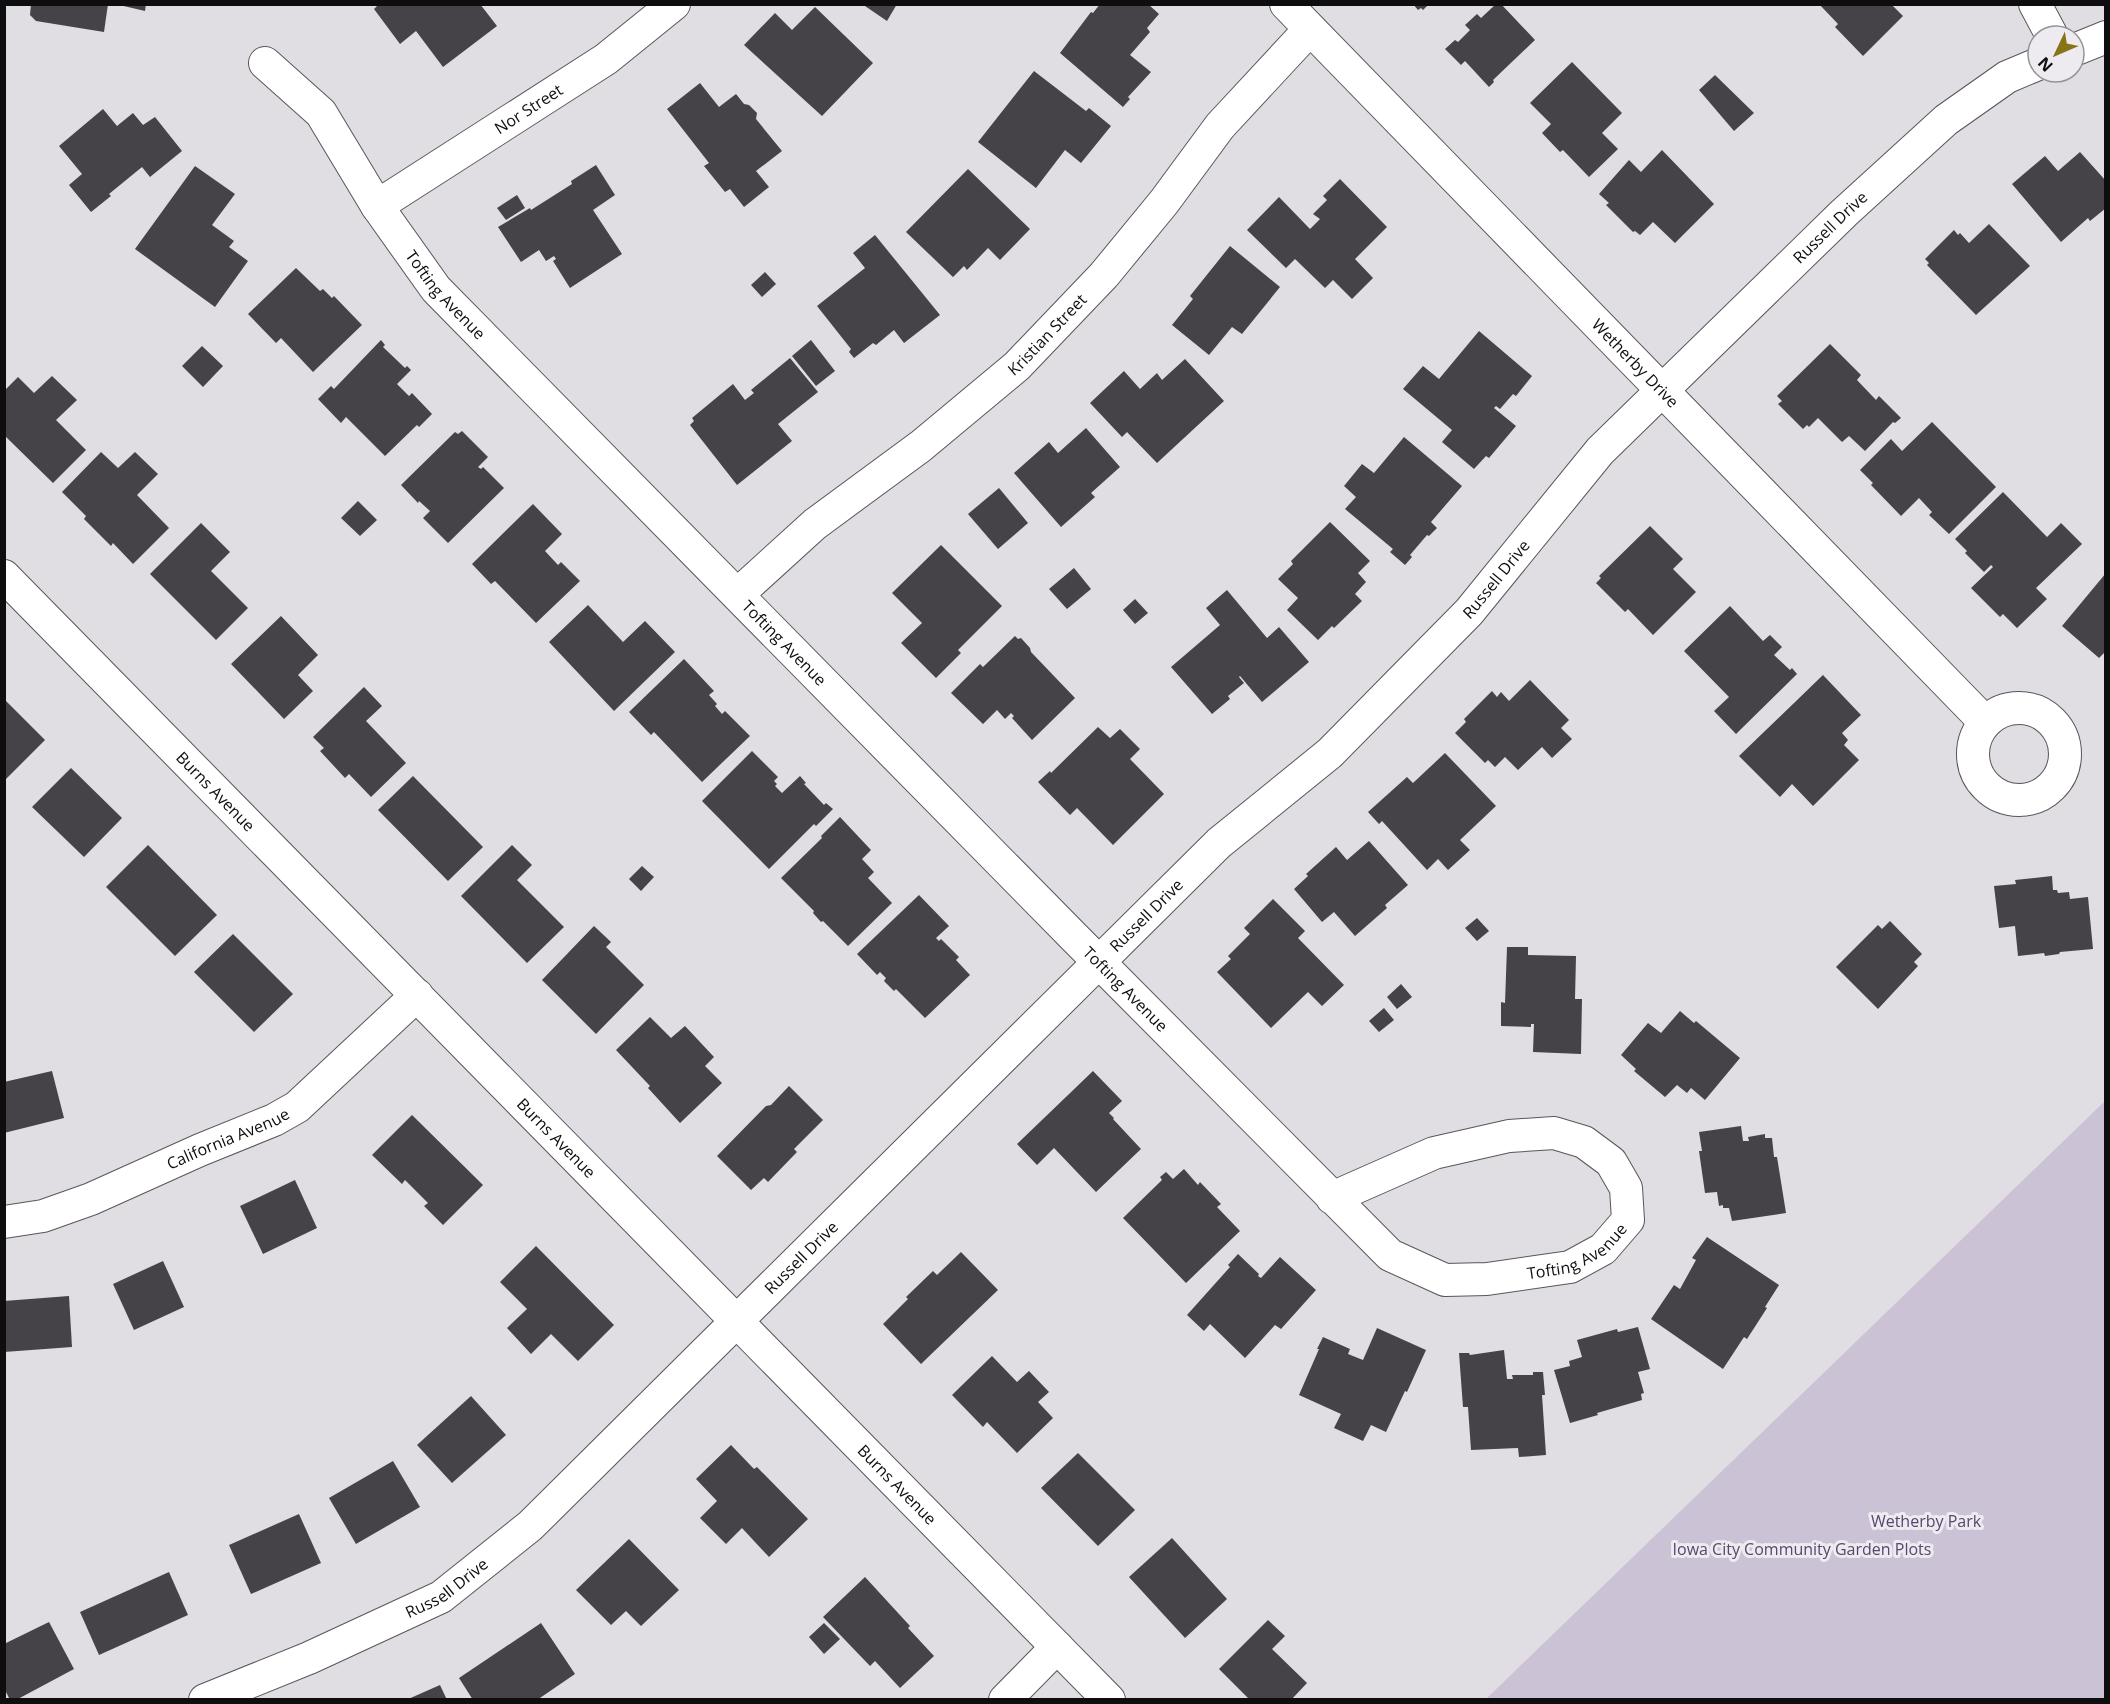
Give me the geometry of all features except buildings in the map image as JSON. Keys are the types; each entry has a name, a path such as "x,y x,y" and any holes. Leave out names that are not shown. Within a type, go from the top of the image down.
{"street":[{"name":"Nor Street","path":"377,206 606,59 674,4"},
{"name":"Wetherby Drive","path":"1286,4 1984,721"},
{"path":"2035,4 2046,24"},
{"name":"Kristian Street","path":"738,594 815,524 921,446 1017,366 1104,275 1164,202 1220,126 1310,29"},
{"path":"2086,45 2106,37"},
{"name":"Tofting Avenue","path":"265,63 321,113 377,206 436,289 1332,1198 1390,1255 1445,1280 1487,1279 1570,1267 1603,1249 1628,1220 1626,1188 1611,1162 1584,1142 1554,1133 1509,1136 1434,1153 1332,1198"},
{"name":"Russell Drive","path":"205,1700 309,1658 441,1597 530,1526 1219,843 1330,753 1469,612 1600,451 1662,389 1844,213 1946,120 2007,77 2026,69"},
{"name":"Burns Avenue","path":"4,576 1109,1700"},
{"name":"California Avenue","path":"4,1222 43,1216 91,1199 274,1120 297,1107 417,995"},
{"path":"1005,1700 1057,1647"}],"green space":[{"name":"Wetherby Park","path":"2105,1101 2105,1699 1486,1699"}],"park label":[{"name":"Iowa City Community Garden Plots","path":"1802,1549"}]}
